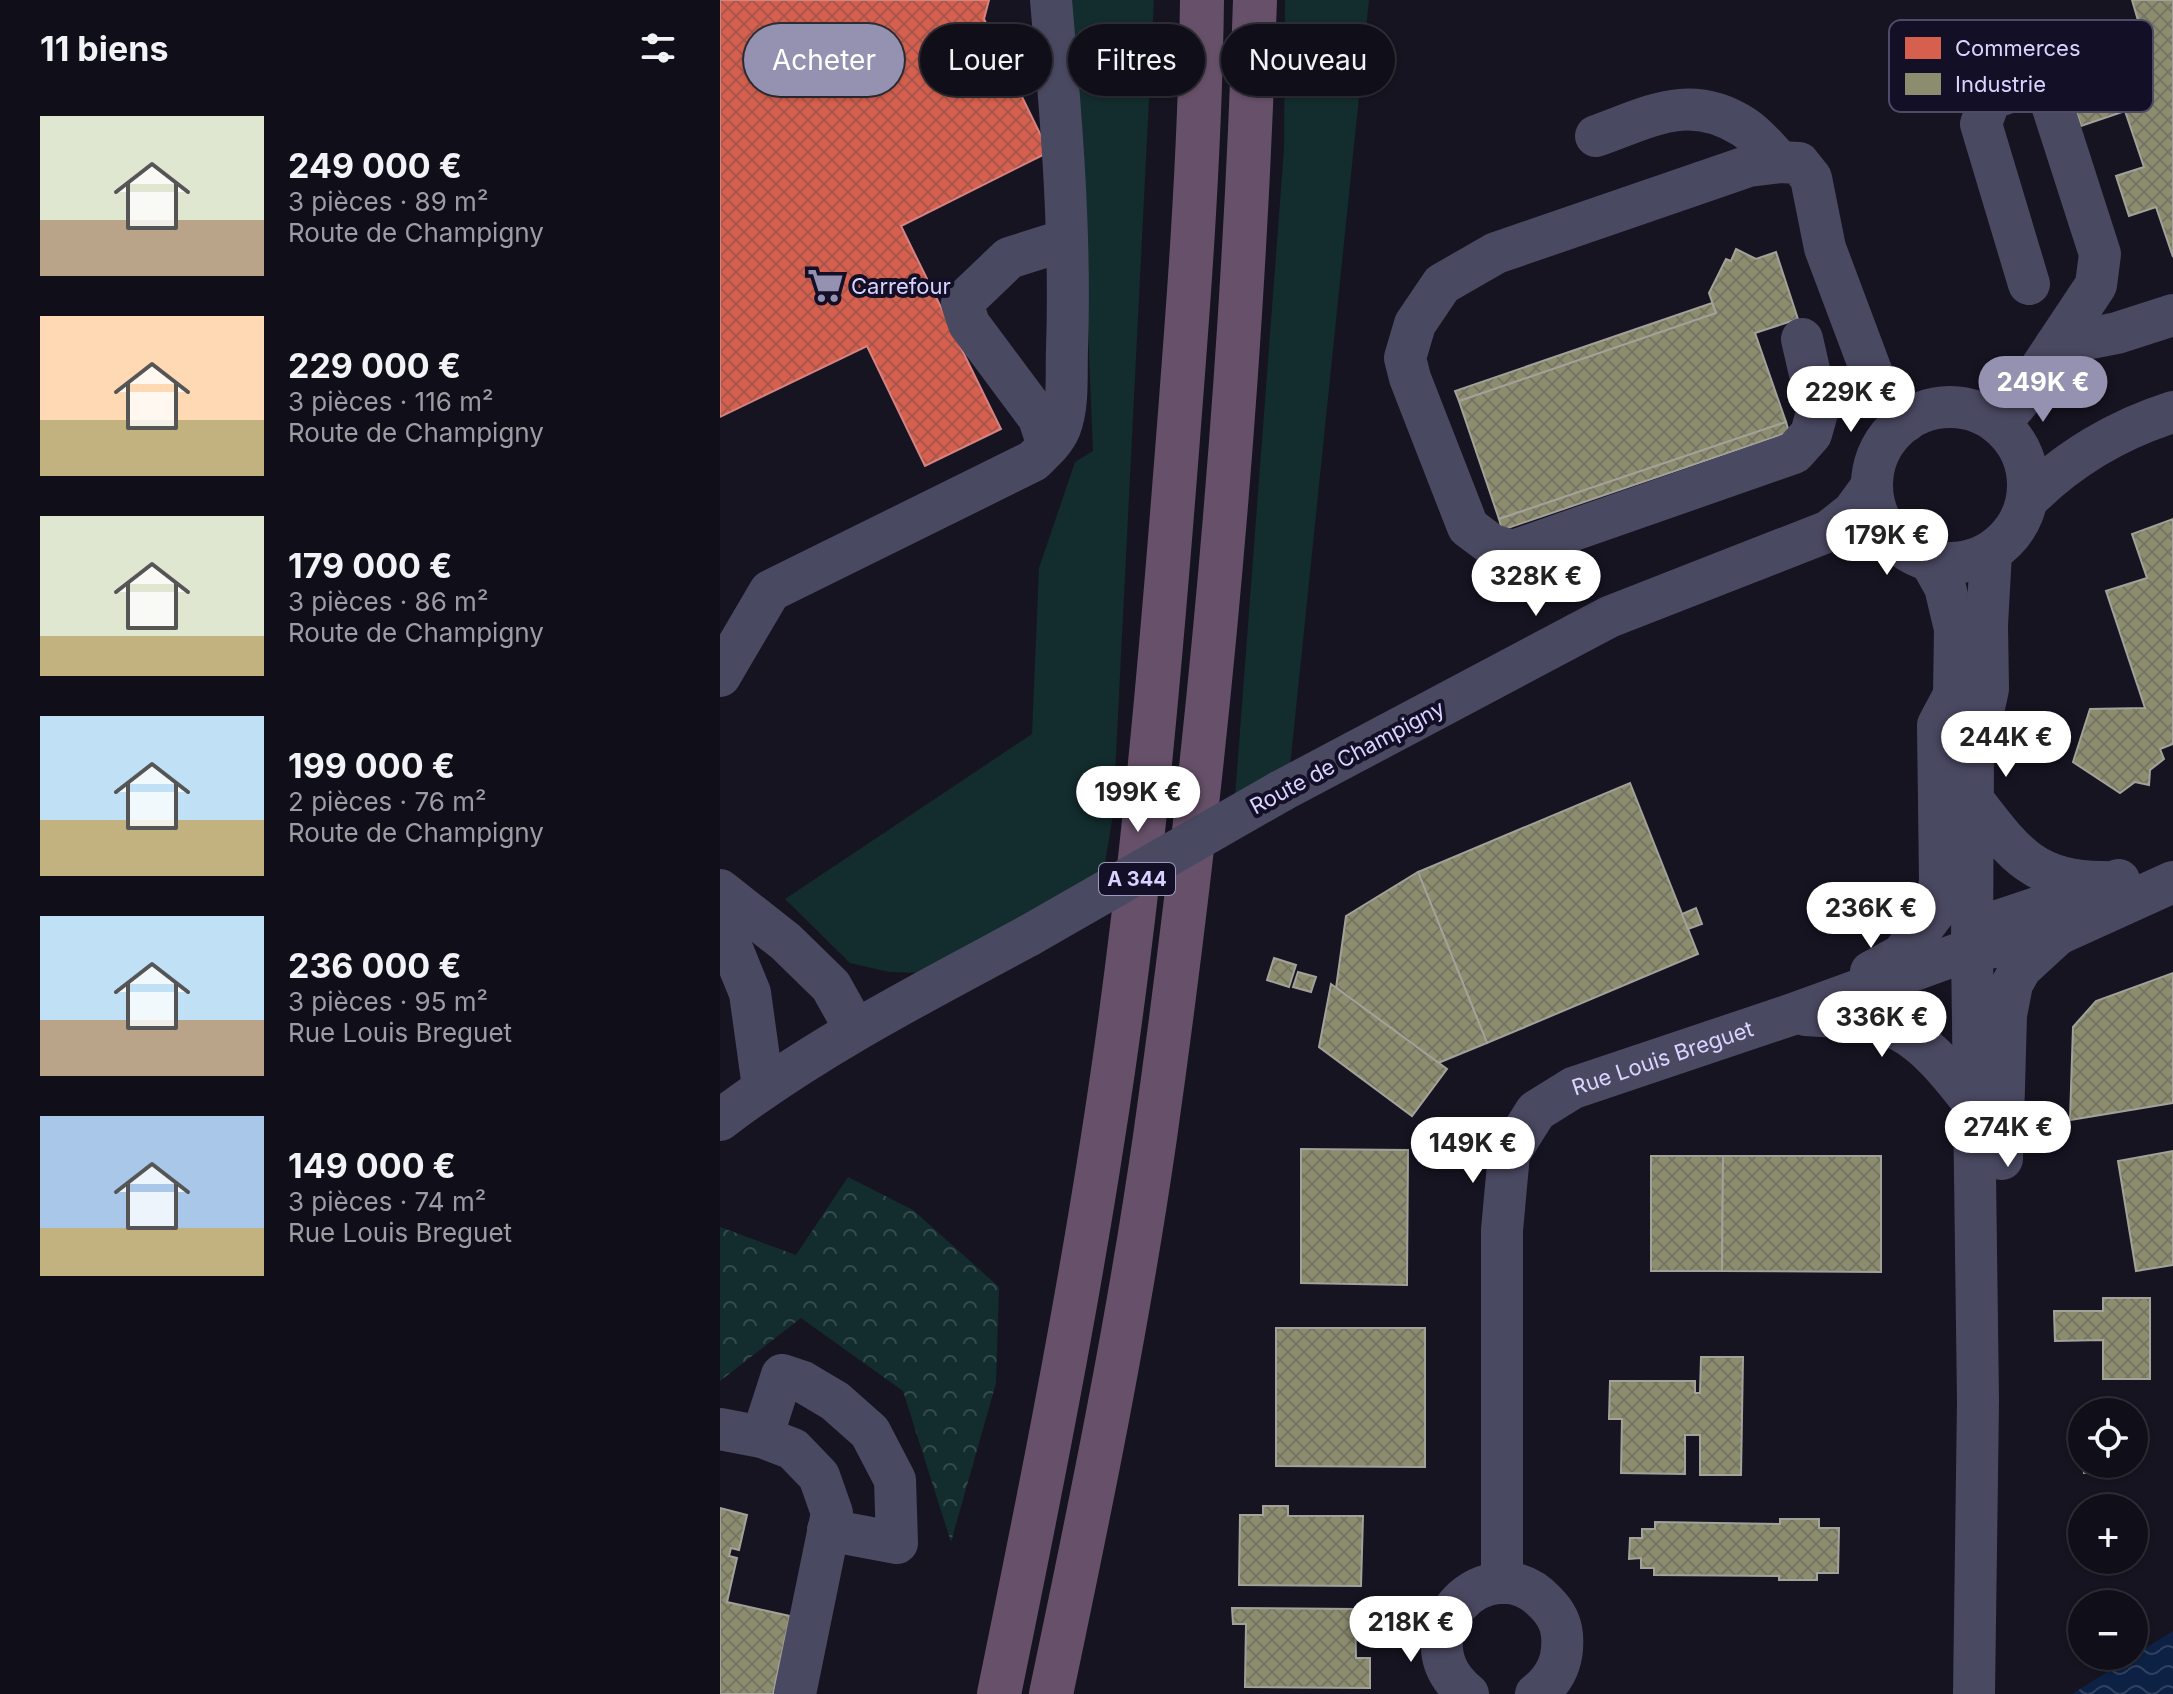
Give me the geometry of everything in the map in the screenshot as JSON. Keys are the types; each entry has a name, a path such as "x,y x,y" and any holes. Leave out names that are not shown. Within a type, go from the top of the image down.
{"highway":[{"path":"1194,0 1197,24"},
{"name":"A 344","path":"1202,0 1202,24"},
{"name":"A 344","path":"1051,1694 1107,1423 1154,1141 1182,930 1206,717 1239,318 1255,0"},
{"name":"A 344","path":"999,1694 1054,1423 1103,1136 1130,936 1155,724 1187,331 1199,96"}],"street":[{"path":"720,676 770,591 1033,461 1048,446 1060,427 1065,401 1068,321 1065,153 1051,0"},
{"path":"1596,136 1677,108 1695,109 1717,114 1746,128 1780,162"},
{"path":"1985,112 1981,124 2029,284"},
{"path":"2005,430 2018,402 2096,285 2100,254 2054,112"},
{"path":"1802,339 1818,409 1811,434 1794,453 1513,551 1492,545 1468,527 1405,358 1415,324 1442,284 1496,253 1749,166 1799,163 1811,178 1825,248 1873,376 1906,421"},
{"path":"1048,446 1039,418 969,324 962,303 1009,258 1066,240"},
{"path":"2056,345 2117,333 2173,315"},
{"path":"2005,430 2026,466 2028,499 2021,520 2008,538 1973,561 1952,564 1931,562 1906,550 1878,517 1872,486 1874,467 1891,433 1924,411 1943,407 1963,408 1982,413 2005,430 2043,440 2163,415"},
{"path":"2028,499 2061,469 2097,447 2163,415"},
{"name":"Route de Champigny","path":"720,1120 763,1087 855,1029 1028,936 1281,791 1609,617 1829,531 1853,512 1872,486"},
{"name":"Route de Champigny","path":"1829,531 1886,530"},
{"path":"1974,1694 1978,1401 1972,949 1973,758 1988,689 1987,612 1991,552"},
{"path":"1931,562 1945,587 1955,629 1954,695 1973,758"},
{"path":"1793,1014 1830,989 1902,955 1936,910 1940,881 1938,725 1954,695"},
{"path":"1973,800 2000,835 2026,861 2049,874 2076,882 2114,882"},
{"path":"1972,949 1987,929 1998,921 2173,863"},
{"path":"1972,949 2058,934 2173,882"},
{"path":"720,890 786,942 831,986 855,1029"},
{"path":"720,919 750,993 763,1087"},
{"path":"1975,1234 2001,1177 2006,1015 2012,984 2021,968 2058,934"},
{"name":"Rue Louis Breguet","path":"1502,1583 1502,1230 1509,1154 1536,1111 1573,1088 1793,1014 1972,949"},
{"path":"1793,1014 1882,1023 1902,1032 1943,1063 1974,1104"},
{"path":"762,1437 782,1375 803,1382 835,1401 870,1432 895,1480 897,1543 828,1530"},
{"path":"720,1429 762,1437 793,1449 819,1476 832,1513 795,1694"},
{"path":"1468,1694 1457,1685 1446,1668 1441,1649 1443,1629 1451,1611 1464,1596 1482,1586 1502,1583 1522,1586 1540,1596 1554,1611 1561,1629 1563,1650 1558,1669 1547,1686 1536,1694"}],"green space":[{"path":"1067,0 1154,0 1153,24 1069,24"},
{"path":"1285,0 1369,0 1367,24 1285,24"},
{"path":"1075,96 1149,96 1113,815 1104,869 924,973 889,972 850,963 785,899 1032,734 1039,568 1075,462 1093,451 1081,162"},
{"path":"1284,96 1359,96 1290,767 1235,797 1284,149"},
{"path":"848,1177 913,1210 999,1287 996,1383 951,1542 903,1391 801,1318 720,1381 720,1227 796,1255"}],"water":[{"path":"2173,1631 2173,1694 2072,1694 2110,1670 2148,1670 2148,1647"}],"building: Commerces":[{"name":"Carrefour","path":"720,0 989,0 984,19 986,24 920,24 920,96 1022,96 1049,152 901,226 1001,429 925,466 867,346 720,417"}],"building: Industrie":[{"path":"2132,0 2173,0 2173,257 2156,207 2129,216 2116,176 2144,167 2125,112 2153,112 2153,20 2138,20"},
{"path":"2076,112 2122,112 2081,126"},
{"path":"1736,249 1756,259 1776,252 1798,319 1755,333 1786,422 1499,519 1459,401 1716,313 1709,293 1726,259 1731,261"},
{"path":"1712,303 1716,313 1459,401 1455,391"},
{"path":"1786,422 1789,432 1502,530 1499,519"},
{"path":"2173,519 2173,744 2160,749 2164,759 2150,770 2149,785 2135,782 2120,793 2073,762 2090,709 2145,708 2106,591 2147,578 2132,534"},
{"path":"1630,783 1698,954 1487,1043 1418,872"},
{"path":"1418,872 1487,1043 1438,1063 1336,988 1346,916"},
{"path":"1696,908 1702,924 1688,929 1682,914"},
{"path":"1274,958 1296,965 1289,987 1267,980"},
{"path":"1298,972 1316,977 1311,992 1293,987"},
{"path":"2173,973 2173,1103 2070,1120 2073,1027 2096,1001"},
{"path":"1331,984 1447,1069 1412,1116 1319,1047"},
{"path":"1301,1149 1408,1150 1407,1285 1301,1283"},
{"path":"2173,1151 2173,1265 2136,1271 2118,1161"},
{"path":"1651,1156 1723,1156 1722,1271 1651,1271"},
{"path":"1723,1156 1881,1156 1881,1272 1722,1271"},
{"path":"2103,1298 2150,1298 2150,1379 2103,1379 2103,1340 2055,1341 2054,1311 2103,1311"},
{"path":"1276,1328 1425,1328 1425,1467 1276,1466"},
{"path":"1701,1357 1743,1357 1741,1475 1700,1475 1700,1435 1685,1435 1685,1474 1621,1473 1622,1419 1609,1419 1610,1381 1695,1381 1695,1393 1700,1393"},
{"path":"1263,1506 1288,1506 1288,1516 1363,1516 1361,1586 1239,1585 1240,1515 1263,1515"},
{"path":"720,1508 747,1515 739,1550 731,1548 729,1556 737,1558 727,1602 790,1616 773,1694 720,1694"},
{"path":"1780,1519 1819,1519 1819,1528 1839,1528 1838,1573 1817,1573 1817,1580 1779,1580 1779,1576 1654,1575 1654,1568 1641,1568 1641,1558 1629,1559 1630,1538 1642,1538 1642,1529 1655,1529 1655,1522 1780,1524"},
{"path":"1232,1608 1355,1609 1356,1658 1370,1658 1370,1688 1245,1687 1246,1624 1233,1624"}],"place":[{"name":"Carrefour","path":"825,286"}]}
